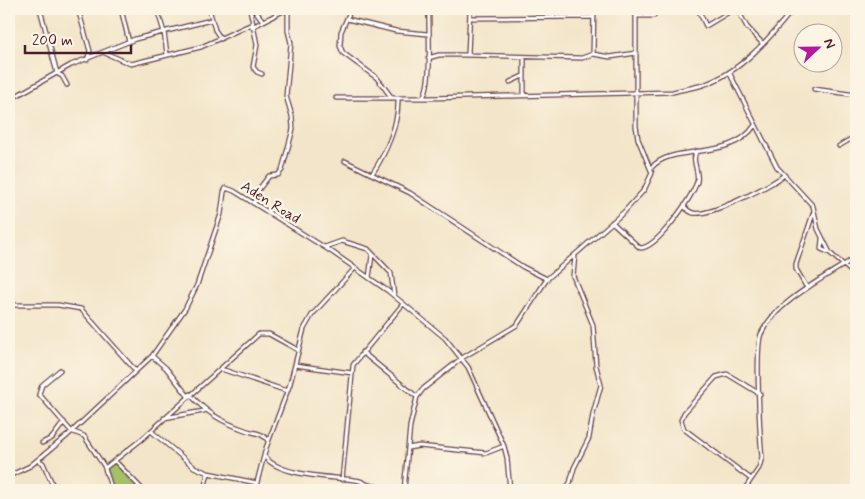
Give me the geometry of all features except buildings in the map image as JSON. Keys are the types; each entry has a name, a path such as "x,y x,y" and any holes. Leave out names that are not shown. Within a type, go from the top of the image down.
{"street":[{"path":"40,9 56,73 62,76 66,85"},
{"path":"78,9 90,51 87,60"},
{"path":"120,9 128,42"},
{"path":"157,9 167,54"},
{"path":"209,9 211,20 220,39"},
{"path":"250,9 257,45 253,67 256,72 262,74"},
{"path":"254,9 263,21"},
{"path":"105,53 131,64 167,54 192,50 288,9 288,31 291,43 285,90 292,116 292,137 282,170 278,175 268,176 259,189 254,203"},
{"path":"351,9 339,40 344,53 377,78 392,98"},
{"path":"423,98 428,88 428,9"},
{"path":"468,55 470,9"},
{"path":"554,17 556,9"},
{"path":"594,9 594,54"},
{"path":"264,456 270,462 298,472 342,480 357,480 379,487 404,490 413,409 417,397 423,389 462,358 517,325 547,279 612,222 644,190 651,177 651,168 636,132 636,9"},
{"path":"698,9 706,26 735,9 747,27 763,44"},
{"path":"336,98 423,98 524,94 673,92 704,84 730,72 763,44 793,9"},
{"path":"636,16 654,16"},
{"path":"470,18 593,17"},
{"path":"347,18 396,31 428,34"},
{"path":"9,100 56,73 128,42 163,31 211,20"},
{"path":"428,58 439,55 582,58 594,54 610,57 636,53"},
{"path":"524,58 524,94"},
{"path":"730,72 755,126 783,176 811,202 823,238 821,249 830,253 856,276"},
{"path":"510,82 523,76"},
{"path":"814,89 856,95"},
{"path":"372,174 386,149 391,135 398,98"},
{"path":"651,168 665,159 734,143 755,126"},
{"path":"839,146 856,136"},
{"path":"612,222 634,245 645,248 670,225 684,206 698,179 694,158 697,152"},
{"path":"345,161 410,193 523,267 547,279"},
{"path":"684,206 693,213 711,210 760,190 783,176"},
{"name":"Aden Road","path":"9,476 38,460 152,356 185,309 196,285 221,214 224,189 234,191 325,247 394,296 446,338 462,358 504,446 510,490"},
{"path":"807,288 796,269 796,264 815,211"},
{"path":"325,247 342,240 365,248 391,273 394,296"},
{"path":"369,279 372,254"},
{"path":"564,490 570,483 574,468 589,438 593,414 602,385 596,366 591,317 579,296 573,276 574,256"},
{"path":"744,490 759,468 762,457 759,342 761,334 776,314 807,288 856,257"},
{"path":"255,490 268,442 295,365 304,330 312,315 355,268"},
{"path":"342,480 352,399 352,373 357,358 403,304"},
{"path":"9,305 58,305 81,309 135,370"},
{"path":"105,468 116,461 189,395 262,333 269,334 298,350"},
{"path":"362,352 417,397"},
{"path":"152,356 166,368 205,411 237,427 262,435 271,434"},
{"path":"295,365 352,373"},
{"path":"221,369 287,391"},
{"path":"60,370 46,380 39,392 42,399 71,431 84,436 105,468 112,490"},
{"path":"751,479 684,430 681,420 684,413 710,384 722,374 727,374 760,394"},
{"path":"164,418 205,411"},
{"path":"42,443 52,438 64,422"},
{"path":"151,430 182,458 208,473 257,483"},
{"path":"262,435 268,442"},
{"path":"408,448 419,446 486,453 504,446"},
{"path":"38,460 45,467 55,490"},
{"path":"116,461 143,490"},
{"path":"263,463 270,462"},
{"path":"204,490 208,473"},
{"path":"136,490 139,486"}],"green space":[{"path":"113,465 120,466 128,480 138,490 113,490 107,469"}]}
